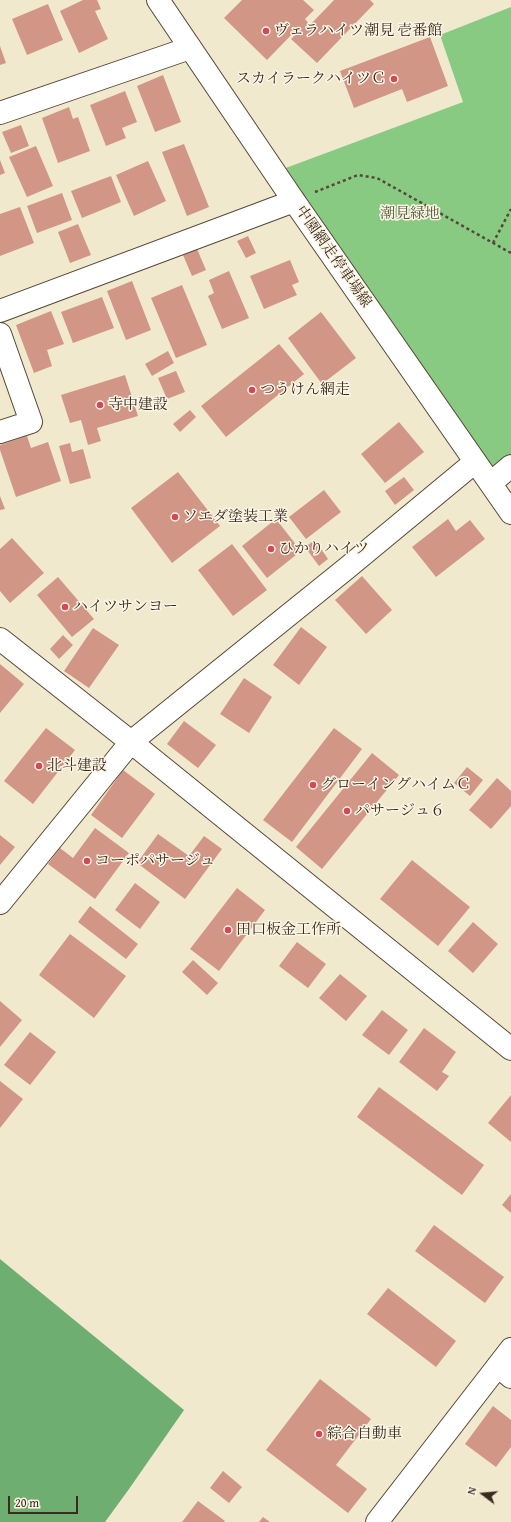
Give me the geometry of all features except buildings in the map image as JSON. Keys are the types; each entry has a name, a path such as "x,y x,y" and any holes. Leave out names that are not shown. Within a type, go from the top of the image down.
{"street":[{"name":"中園網走停車場線","path":"158,0 294,201 511,513"},
{"path":"0,113 190,48"},
{"path":"0,311 294,201"},
{"path":"0,334 30,422 0,432"},
{"path":"0,903 130,742 347,568 475,462"},
{"path":"491,483 511,466"},
{"path":"0,639 511,1049"},
{"path":"377,1522 504,1372 511,1349"}],"path":[{"path":"294,201 358,175 377,178 511,253"},
{"path":"493,244 511,209"}],"green space":[{"name":"潮見緑地","path":"511,7 511,466 491,483 275,172 463,102 440,35"},
{"path":"0,1259 184,1410 105,1522 0,1522"}],"place":[{"name":"ヴェラハイツ潮見 壱番館","path":"266,31"},
{"name":"スカイラークハイツＣ","path":"394,79"},
{"name":"つうけん網走","path":"252,390"},
{"name":"寺中建設","path":"100,405"},
{"name":"ソエダ塗装工業","path":"175,517"},
{"name":"ひかりハイツ","path":"271,549"},
{"name":"ハイツサンヨー","path":"65,607"},
{"name":"北斗建設","path":"39,766"},
{"name":"グローイングハイムＣ","path":"313,785"},
{"name":"パサージュ６","path":"347,811"},
{"name":"コーポパサージュ","path":"87,861"},
{"name":"田口板金工作所","path":"228,930"},
{"name":"綜合自動車","path":"319,1434"}]}
